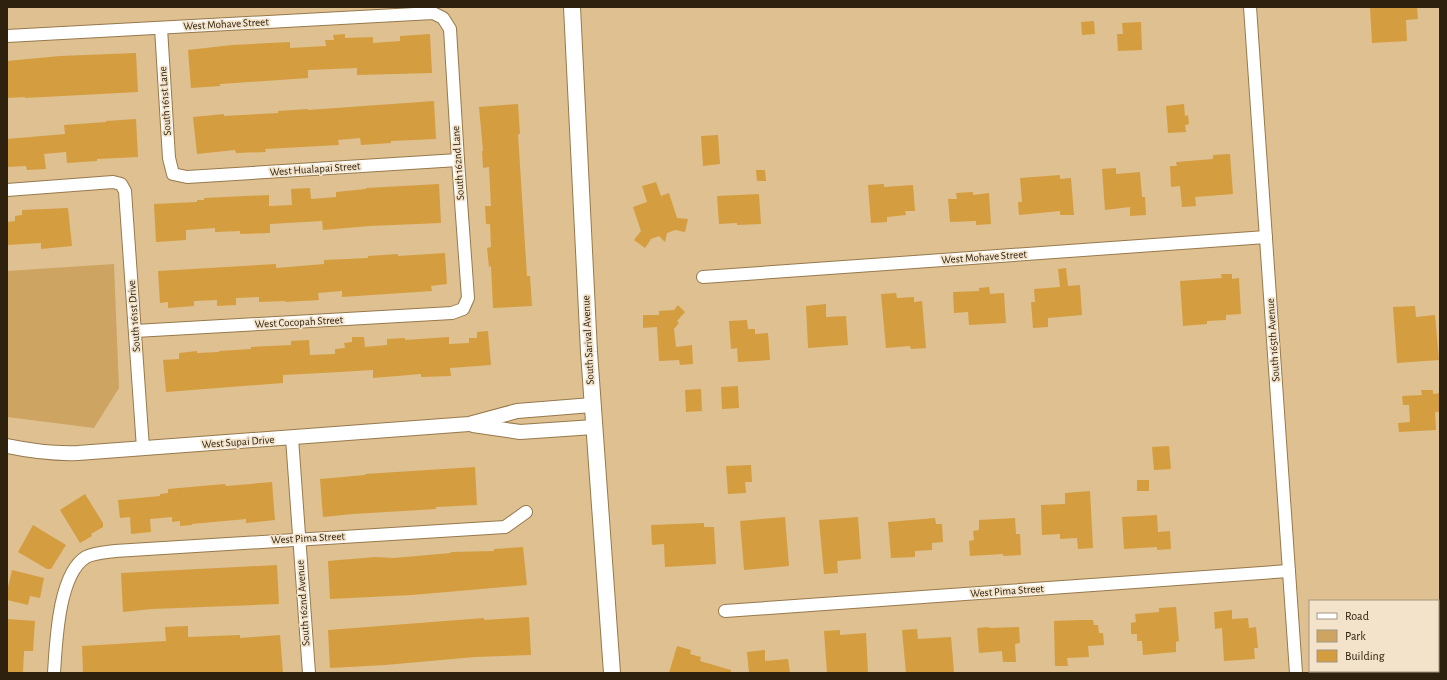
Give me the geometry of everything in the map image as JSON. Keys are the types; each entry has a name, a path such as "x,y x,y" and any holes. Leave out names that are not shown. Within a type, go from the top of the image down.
{"main road":[{"name":"South Sarival Avenue","path":"572,7 592,405 612,673"}],"street":[{"name":"South 165th Avenue","path":"1250,7 1296,673"},
{"name":"West Mohave Street","path":"7,36 432,13 443,18"},
{"name":"South 162nd Lane","path":"443,18 450,29 468,298 463,309"},
{"name":"South 161st Lane","path":"161,28 169,158 173,174"},
{"name":"West Hualapai Street","path":"173,174 187,177 458,160"},
{"name":"South 161st Drive","path":"7,190 113,182 121,184 125,191 143,448"},
{"name":"West Mohave Street","path":"703,277 1266,237"},
{"name":"West Cocopah Street","path":"135,331 452,313 463,309"},
{"name":"West Supai Drive","path":"7,446 37,452 56,453 292,438 469,424 517,411 592,405"},
{"name":"West Supai Drive","path":"469,424 520,432 594,427"},
{"name":"South 162nd Avenue","path":"292,438 298,539 309,673"},
{"name":"West Pima Street","path":"54,673 59,616 64,594 76,567 86,557 116,551 504,527 526,512"},
{"name":"West Pima Street","path":"725,611 1289,571"}],"green space":[{"path":"114,264 119,388 94,428 7,417 7,271"}],"building":[{"path":"1370,7 1417,7 1418,19 1406,20 1407,41 1372,43"},
{"path":"1094,21 1095,34 1082,35 1081,22"},
{"path":"1141,22 1142,50 1118,51 1117,34 1123,34 1122,23"},
{"path":"345,34 345,38 373,37 373,43 400,41 400,36 430,34 432,73 357,75 357,68 308,70 308,78 220,84 220,86 191,88 188,50 232,45 290,42 290,48 326,46 325,40 334,40 333,35"},
{"path":"136,53 138,92 7,98 7,61 60,56"},
{"path":"434,101 436,139 391,141 391,143 361,145 360,138 338,140 339,145 265,149 266,152 236,153 235,150 197,154 193,117 224,114 224,116 278,113 278,111"},
{"path":"518,104 520,134 518,134 527,276 530,276 532,306 493,308 491,266 489,267 487,248 491,247 490,224 486,224 485,206 491,206 489,167 483,168 479,107"},
{"path":"1184,104 1185,116 1188,115 1189,124 1185,125 1186,132 1168,133 1166,106"},
{"path":"136,119 138,157 97,159 97,161 67,163 66,152 44,154 46,169 27,170 26,166 7,167 7,139 65,134 64,125"},
{"path":"718,135 720,164 703,166 701,136"},
{"path":"1230,154 1233,194 1195,197 1196,206 1182,207 1180,186 1171,187 1170,166 1177,166 1176,162 1213,159 1213,155"},
{"path":"1116,168 1116,174 1140,172 1142,197 1145,197 1146,215 1130,216 1130,207 1105,210 1102,169"},
{"path":"756,170 765,170 766,181 757,181"},
{"path":"1060,175 1060,179 1071,178 1074,215 1060,215 1060,211 1019,215 1018,202 1022,202 1020,178"},
{"path":"656,182 661,196 669,193 677,218 688,219 685,232 675,230 667,233 665,242 659,236 651,239 645,248 634,240 641,231 633,207 647,202 642,186"},
{"path":"439,184 441,223 369,226 323,230 322,221 270,224 270,233 240,234 240,231 215,232 215,228 186,230 186,240 156,242 154,204 197,202 197,200 204,200 204,198 269,195 269,206 292,205 291,189 310,188 311,199 336,197 336,192 366,188"},
{"path":"884,184 884,187 913,185 915,211 905,211 906,215 887,217 887,222 871,223 868,185"},
{"path":"973,192 973,195 989,193 991,224 976,225 976,221 950,222 948,199 957,199 956,193"},
{"path":"759,194 761,224 719,224 717,196"},
{"path":"68,208 72,246 41,249 41,243 7,245 7,222 15,221 15,216 22,215 22,210"},
{"path":"445,253 447,284 431,286 432,291 342,297 342,291 318,293 319,300 285,302 259,302 259,297 236,298 236,305 217,306 217,300 194,301 194,306 168,308 168,302 160,303 158,271 276,264 276,268 324,264 324,260 368,258 368,256"},
{"path":"1066,268 1068,286 1080,285 1082,315 1048,318 1048,327 1033,328 1031,302 1035,302 1034,289 1060,287 1058,269"},
{"path":"1221,274 1232,274 1232,279 1239,278 1241,314 1226,315 1226,320 1207,321 1207,324 1183,326 1180,281 1222,278"},
{"path":"989,287 990,294 1004,293 1006,323 969,325 968,312 954,313 953,292 979,291 979,288"},
{"path":"896,293 897,298 914,297 914,302 922,301 926,348 911,349 910,346 886,348 881,294"},
{"path":"826,304 826,317 846,316 848,345 808,348 806,306"},
{"path":"678,305 685,312 677,321 679,323 674,329 676,347 692,345 693,364 680,365 679,360 659,361 657,327 643,328 643,315 659,315 659,311 674,310"},
{"path":"1415,306 1416,317 1435,315 1439,360 1397,363 1393,307"},
{"path":"747,320 748,329 755,329 755,334 768,333 770,360 738,362 737,348 731,349 729,321"},
{"path":"488,331 491,365 450,368 451,376 421,377 421,374 373,378 373,370 283,375 283,383 166,392 163,360 179,359 179,353 197,351 197,353 219,352 251,349 251,347 291,345 291,341 309,340 310,355 335,354 335,349 345,348 344,343 352,342 352,337 364,337 365,347 387,345 387,339 405,338 405,340 449,337 449,344 469,343 469,338 477,338 477,332"},
{"path":"738,386 739,408 722,409 721,387"},
{"path":"701,389 702,411 686,412 685,390"},
{"path":"1421,390 1433,390 1433,394 1440,393 1440,412 1435,412 1436,430 1399,432 1398,423 1410,422 1409,405 1403,405 1402,396 1422,395"},
{"path":"1169,446 1171,469 1154,470 1152,447"},
{"path":"751,465 752,482 745,482 746,493 728,494 726,466"},
{"path":"475,467 477,505 323,517 320,479 365,474"},
{"path":"1137,480 1149,480 1149,491 1137,491"},
{"path":"272,482 275,520 246,523 246,519 180,526 180,521 172,522 172,517 150,519 151,532 131,534 130,517 120,518 118,500 160,496 160,494 168,493 168,489"},
{"path":"1090,491 1093,548 1078,549 1077,538 1060,539 1060,534 1042,535 1041,505 1065,504 1065,493"},
{"path":"85,494 103,523 103,527 80,543 60,510"},
{"path":"1157,515 1158,532 1170,531 1171,549 1157,550 1157,547 1124,549 1122,517"},
{"path":"785,517 789,566 744,570 740,521"},
{"path":"858,517 861,559 837,561 838,573 824,574 819,520"},
{"path":"935,518 936,524 942,524 943,542 932,543 932,550 915,551 915,557 891,558 888,522"},
{"path":"1015,518 1016,534 1020,534 1021,555 1003,556 1003,554 970,556 969,541 974,540 973,531 979,530 979,520"},
{"path":"704,523 704,527 714,527 716,564 665,567 664,544 652,545 651,525"},
{"path":"33,525 66,545 51,569 47,569 18,552"},
{"path":"523,547 527,585 412,595 330,599 328,561 375,557 394,558 451,552 494,551 494,549"},
{"path":"277,565 279,604 152,609 123,612 121,573"},
{"path":"12,570 44,578 40,598 30,596 28,605 7,600 7,591"},
{"path":"1176,607 1179,641 1176,642 1176,652 1143,655 1142,641 1137,641 1137,634 1131,634 1131,623 1136,622 1135,614 1159,612 1159,608"},
{"path":"1232,610 1232,619 1248,618 1249,628 1256,627 1258,648 1254,648 1255,659 1224,661 1222,628 1215,629 1214,612"},
{"path":"529,617 531,655 475,657 330,668 328,630 484,618 484,620"},
{"path":"7,619 35,621 33,651 24,651 23,673 7,673"},
{"path":"1093,620 1094,625 1098,625 1099,633 1103,633 1104,645 1088,646 1089,657 1067,658 1068,666 1055,666 1054,621"},
{"path":"188,626 188,637 240,635 240,638 280,635 283,672 83,673 82,646 166,641 165,627"},
{"path":"1019,627 1020,643 1015,644 1016,662 1003,662 1002,651 979,653 977,628"},
{"path":"917,629 918,639 951,637 954,672 906,673 902,630"},
{"path":"840,630 840,635 866,633 868,673 827,673 824,631"},
{"path":"677,646 691,650 690,654 701,657 700,661 731,670 731,673 669,673"},
{"path":"765,650 765,661 788,659 790,673 749,673 747,652"}]}
